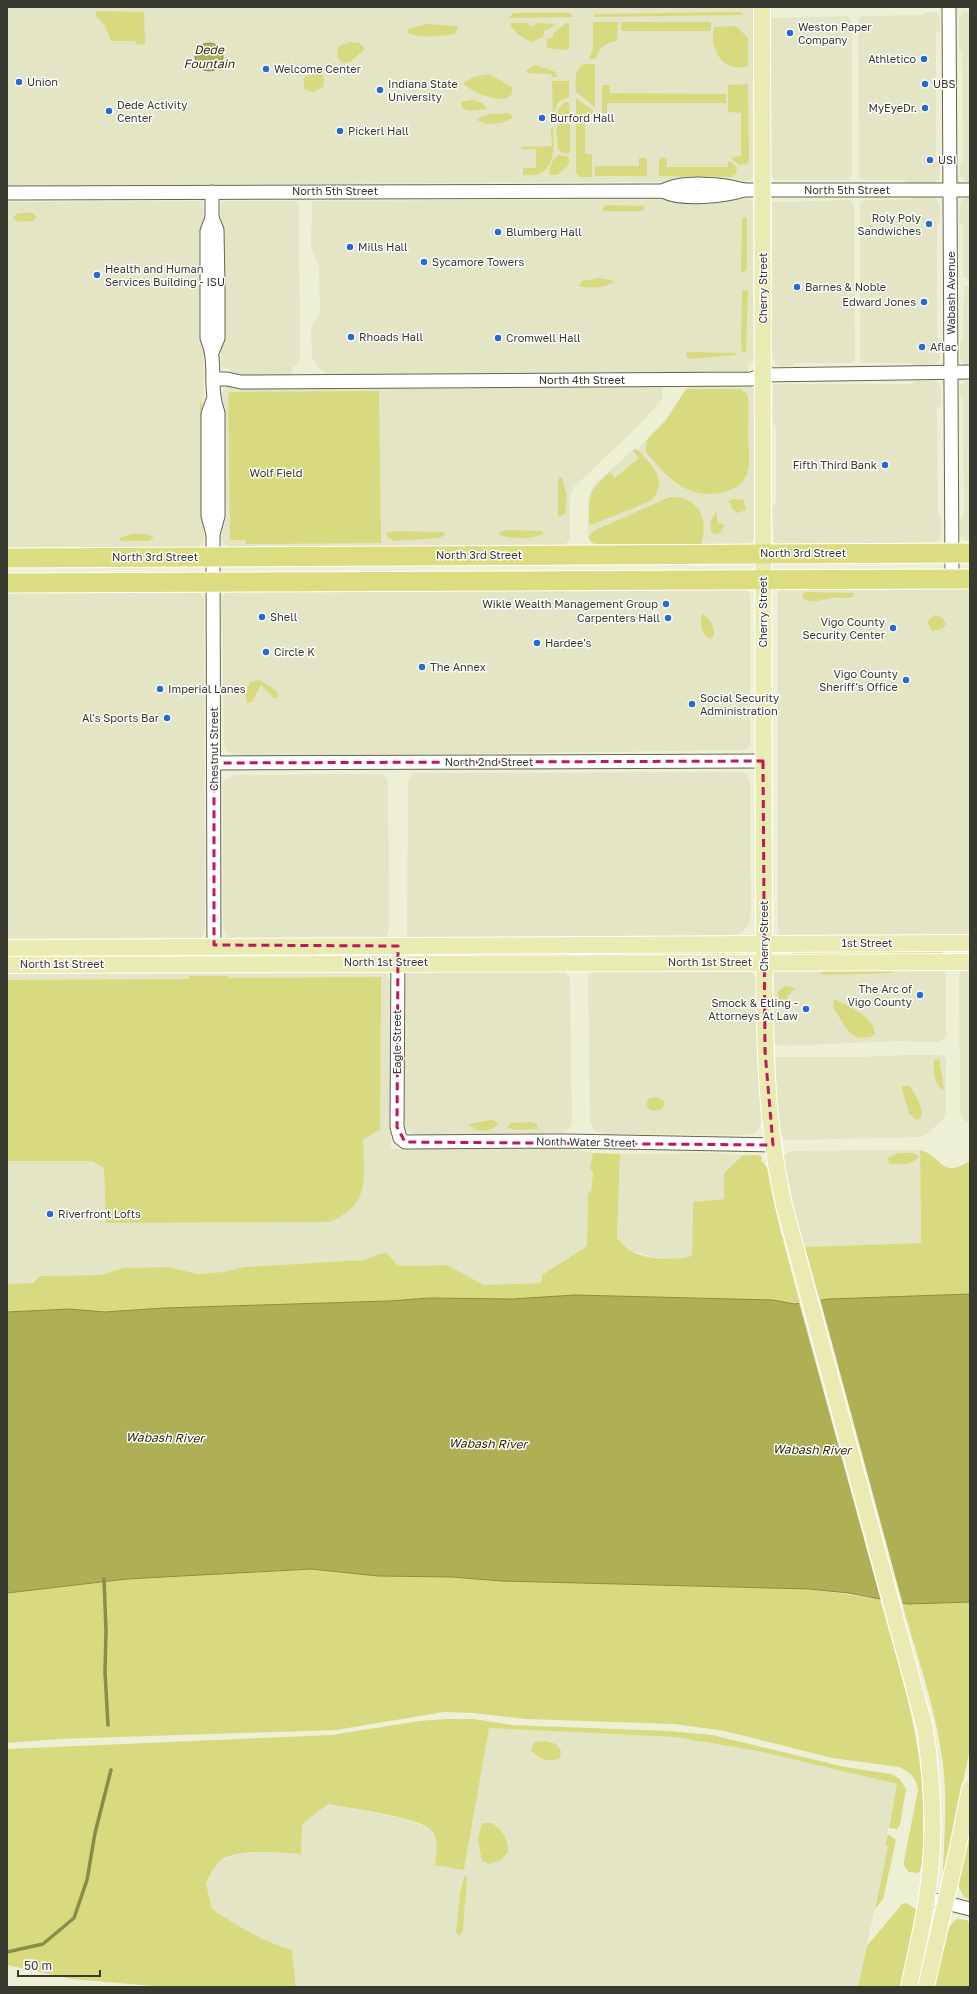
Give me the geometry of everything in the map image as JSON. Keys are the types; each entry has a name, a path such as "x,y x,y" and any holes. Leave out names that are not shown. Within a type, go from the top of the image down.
{"highway":[{"name":"North 3rd Street","path":"7,558 961,552"},
{"path":"7,583 961,579"}],"main road":[{"name":"Cherry Street","path":"762,7 765,1066 773,1145 784,1205 920,1704 928,1750 932,1791 932,1844 927,1898 909,1987"},
{"name":"1st Street","path":"764,943 970,942"},
{"name":"North 1st Street","path":"7,948 764,943"},
{"name":"North 1st Street","path":"7,965 398,962 764,962"},
{"name":"1st Street","path":"764,962 970,962"},
{"path":"926,1987 946,1903 970,1788"}],"street":[{"name":"Wabash Avenue","path":"949,7 951,372 961,552 961,579"},
{"name":"North 5th Street","path":"7,193 663,191 673,185 728,185 744,190 970,190"},
{"name":"Chestnut Street","path":"212,192 212,218 218,230 218,338 212,350 213,400 208,414 208,516 213,534 214,964"},
{"name":"North 4th Street","path":"213,379 227,379 241,382 751,379 763,375 970,372"},
{"name":"North 2nd Street","path":"214,763 763,762"},
{"name":"Eagle Street","path":"398,946 397,1128 400,1138"},
{"name":"North Water Street","path":"400,1138 410,1143 567,1141 773,1145"},
{"path":"927,1898 970,1909"}],"highlighted area":[{"path":"763,761 765,1051 773,1145 405,1142 397,1127 398,946 214,945 214,763"}],"shaded area":[{"name":"Indiana State University","path":"7,7 753,7 753,178 747,181 7,186"},
{"path":"970,11 969,183 960,176 959,166 963,160 962,51 959,48 959,19 964,12"},
{"path":"927,12 936,12 940,17 940,30 936,34 936,157 940,161 939,179 933,184 908,184 904,180 865,180 859,177 858,20 861,16 923,15"},
{"path":"848,16 852,22 852,175 848,180 777,180 773,178 771,173 771,18"},
{"path":"915,197 936,198 940,206 940,221 937,226 937,337 941,340 940,359 933,366 918,367 912,363 862,363 860,361 860,203 864,200 909,200"},
{"path":"970,197 970,279 966,279 963,276 963,227 959,221 962,199"},
{"path":"750,199 753,203 754,361 748,365 748,376 328,375 318,367 312,358 311,326 320,312 319,266 311,248 312,201"},
{"path":"851,200 854,204 855,360 851,363 795,363 792,366 777,366 771,355 772,202"},
{"path":"203,201 204,537 202,544 197,547 7,548 7,202"},
{"path":"297,201 299,203 300,358 297,364 293,367 290,378 283,375 233,375 229,368 221,366 221,202"},
{"path":"964,286 970,286 970,365 964,365 960,357 960,343 963,338"},
{"path":"933,380 939,384 941,388 941,405 937,409 938,514 941,518 941,535 939,540 933,543 779,545 774,542 772,508 776,503 776,427 772,421 773,384 912,384 916,381"},
{"path":"970,380 970,542 963,539 960,535 960,520 964,516 963,398 960,396 959,391 961,384"},
{"path":"690,384 752,384 754,387 754,539 747,545 592,544 588,537 588,499 593,486 634,449 638,449 666,419"},
{"path":"228,385 662,385 662,399 641,423 574,487 570,498 570,539 565,545 233,547 225,545 222,539 221,393"},
{"path":"970,587 970,937 780,936 778,932 778,589"},
{"path":"746,588 750,594 750,743 746,750 249,757 230,753 224,746 222,597 230,591"},
{"path":"7,591 197,591 203,596 205,927 203,936 197,940 7,943"},
{"path":"740,772 746,774 750,782 751,908 749,924 743,932 725,940 407,939 408,780 413,773"},
{"path":"382,774 388,780 389,928 386,940 228,941 223,927 223,784 225,780 235,775"},
{"path":"970,967 970,1124 963,1119 960,1112 959,974 962,969"},
{"path":"941,968 944,971 946,978 946,1037 940,1042 896,1041 784,1046 777,1045 772,1042 773,970"},
{"path":"594,969 748,970 754,974 757,979 758,1060 762,1120 758,1130 752,1134 742,1135 605,1134 595,1131 590,1121 588,977 589,972"},
{"path":"7,970 385,971 390,981 391,1149 567,1148 593,1153 590,1169 593,1173 591,1192 588,1194 587,1246 542,1275 541,1283 484,1285 447,1265 398,1266 386,1252 364,1260 244,1267 223,1272 199,1274 167,1267 123,1268 101,1275 40,1276 33,1283 7,1284"},
{"path":"564,970 570,979 572,1123 570,1128 560,1134 417,1136 407,1131 404,1122 404,981 408,972"},
{"path":"940,1055 946,1058 946,1113 944,1118 927,1134 919,1137 787,1140 778,1133 773,1059 776,1057 861,1057"},
{"path":"920,1150 921,1243 805,1247 792,1206 783,1158 787,1153 793,1151"},
{"path":"714,1153 743,1155 724,1173 724,1199 693,1202 692,1256 678,1259 654,1257 631,1251 617,1238 620,1154"},
{"path":"489,1728 674,1737 758,1751 897,1784 885,1845 888,1846 858,1987 296,1987 292,1950 274,1944 241,1929 212,1909 206,1883 219,1861 239,1854 271,1851 301,1853 301,1824 327,1804 406,1819 430,1829 438,1842 464,1870"}],"green space":[{"path":"96,11 144,12 145,45 136,44 135,41 111,41 105,26 96,16"},
{"path":"513,13 570,13 573,17 509,18"},
{"path":"743,13 742,15 594,17 595,14"},
{"path":"593,22 618,22 617,41 603,46 596,59 589,59 593,48"},
{"path":"621,22 711,22 711,31 621,31"},
{"path":"510,23 528,23 531,27 538,23 555,24 550,29 545,30 543,37 532,42 525,39 513,29"},
{"path":"566,23 569,23 569,48 566,50 548,48 546,44 547,39 552,38 554,33"},
{"path":"426,24 456,26 458,28 455,34 443,36 413,35 407,33 408,29"},
{"path":"736,26 748,38 748,66 731,66 724,63 716,51 713,35 714,27"},
{"path":"349,42 359,43 365,49 350,62 342,63 337,56 338,47"},
{"path":"585,64 595,64 595,107 576,92 577,72 581,66"},
{"path":"534,65 554,71 558,77 552,77 551,74 528,73 526,71"},
{"path":"312,72 320,72 324,78 323,87 313,92 305,90 303,79"},
{"path":"489,74 512,87 511,95 500,99 493,98 472,90 463,83 473,77"},
{"path":"552,81 569,81 569,97 558,102 553,117"},
{"path":"747,84 749,160 747,164 739,165 732,159 732,157 741,156 741,113 728,112 728,87 729,85"},
{"path":"610,85 610,93 726,94 726,103 607,103 607,113 602,113 602,86"},
{"path":"576,98 593,110 593,113 585,113 585,120 576,120"},
{"path":"473,100 483,103 487,109 469,111 462,108 461,102"},
{"path":"565,102 569,102 570,121 559,121 557,113"},
{"path":"509,113 513,117 495,124 484,123 476,119 490,114"},
{"path":"559,124 570,124 570,152 567,154 562,153 558,149 556,129"},
{"path":"576,124 585,124 585,154 592,154 592,177 581,177 576,173"},
{"path":"551,128 553,128 554,141 553,154 548,166 545,171 539,174 523,175 523,168 536,168 536,149 521,149 521,147 552,146"},
{"path":"559,155 569,157 569,165 557,175 550,175 552,164 555,158"},
{"path":"639,158 645,158 647,161 647,176 595,176 595,166 639,166"},
{"path":"661,158 667,158 667,167 728,167 728,161 737,168 736,174 731,177 659,176 659,163"},
{"path":"607,205 644,206 644,209 640,211 604,211 602,208"},
{"path":"18,213 33,213 36,217 33,221 18,222 13,218"},
{"path":"745,217 747,218 747,264 746,270 743,272 741,271 742,219"},
{"path":"599,278 615,281 598,287 579,286 582,281"},
{"path":"742,291 748,291 746,353 742,352 741,344"},
{"path":"687,352 735,353 736,355 689,359 686,356"},
{"path":"686,389 740,389 747,394 749,409 748,470 743,481 731,490 711,494 689,490 671,479 647,453 647,440 667,419"},
{"name":"Wolf Field","path":"379,391 381,543 246,544 246,540 230,540 228,394 231,392"},
{"path":"200,402 202,405 203,513 200,509"},
{"path":"634,449 638,450 657,474 659,486 656,493 651,501 591,525 589,524 591,494 597,484 610,472 615,478 639,458 633,451"},
{"path":"562,477 567,497 565,514 558,517 558,483 559,478"},
{"path":"670,497 688,500 695,505 699,511 704,526 701,544 596,544 590,541 589,537 593,531"},
{"path":"735,499 744,500 746,510 737,513 731,508 732,505 727,501"},
{"path":"717,510 717,519 719,524 721,523 724,525 720,533 714,534 711,531 710,522"},
{"path":"507,530 542,531 543,534 521,538 499,535 500,532"},
{"path":"396,531 443,532 445,535 439,538 394,541 387,537 386,533"},
{"path":"132,534 146,534 154,537 149,541 121,541 119,538"},
{"path":"806,592 854,593 853,597 850,598 811,601 804,599 802,594"},
{"path":"702,613 710,621 714,629 714,636 709,639 706,637 701,628"},
{"path":"934,615 942,617 946,624 942,629 932,631 927,622"},
{"path":"260,680 277,691 278,696 275,699 261,685 252,702 247,703 245,695 250,682"},
{"path":"741,949 741,957 590,956 590,952"},
{"path":"942,950 942,954 793,956 792,952"},
{"path":"199,952 199,959 7,960 7,953"},
{"path":"229,952 387,953 386,957 229,959"},
{"path":"407,953 570,953 569,956 408,957"},
{"path":"825,970 894,971 892,973 820,974"},
{"path":"189,976 228,976 229,978 381,977 380,1130 363,1139 364,1178 362,1189 358,1199 343,1215 329,1222 106,1223 104,1168 92,1161 7,1161 7,980 189,979"},
{"path":"785,986 795,988 788,996 787,1007 783,1009 779,1005 778,992"},
{"path":"834,999 859,1012 865,1017 873,1027 875,1034 870,1037 858,1038 848,1031 833,1007"},
{"path":"939,1059 944,1088 942,1090 937,1083 934,1072 934,1060"},
{"path":"901,1086 910,1086 920,1105 922,1114 921,1118 916,1120 909,1113"},
{"path":"656,1097 664,1101 665,1105 661,1109 653,1111 646,1107 648,1099"},
{"path":"491,1120 499,1123 496,1126 484,1131 476,1129 469,1124"},
{"path":"531,1122 537,1124 538,1129 515,1130 507,1127 511,1123"},
{"path":"920,1150 928,1153 942,1165 947,1167 953,1168 970,1161 970,1294 820,1301 805,1247 921,1243"},
{"path":"593,1153 620,1154 617,1238 631,1251 652,1258 678,1258 692,1256 693,1202 724,1199 724,1173 743,1155 759,1155 762,1157 761,1160 767,1168 778,1221 800,1304 773,1300 575,1295 512,1299 429,1298 389,1301 105,1312 69,1309 7,1312 7,1284 33,1283 40,1276 101,1275 123,1268 167,1267 199,1274 223,1272 244,1267 364,1260 386,1252 398,1266 447,1265 484,1285 541,1283 542,1275 587,1246 588,1194 591,1191 593,1173 590,1169"},
{"path":"898,1153 913,1153 919,1156 910,1163 890,1164 887,1158"},
{"path":"311,1569 378,1576 452,1577 501,1581 809,1589 880,1599 904,1685 917,1742 923,1801 923,1851 920,1871 917,1873 909,1872 904,1866 918,1790 916,1782 906,1771 899,1767 832,1758 725,1731 674,1724 525,1719 473,1713 444,1712 336,1730 59,1739 7,1743 7,1593 127,1579"},
{"path":"970,1602 970,1747 945,1873 943,1873 945,1791 943,1760 933,1709 902,1603"},
{"path":"474,1719 511,1725 669,1731 712,1735 845,1767 891,1774 900,1779 906,1789 900,1825 897,1829 889,1828 897,1784 758,1751 674,1737 489,1728 464,1870 435,1865 437,1846 435,1837 430,1829 422,1825 397,1817 328,1804 302,1824 301,1854 282,1852 246,1853 226,1858 217,1864 206,1883 212,1909 250,1932 270,1942 292,1950 296,1987 165,1987 72,1979 7,1965 7,1749 332,1735 419,1721"},
{"path":"545,1741 556,1744 561,1751 560,1758 552,1760 544,1759 537,1756 531,1750 534,1742"},
{"path":"970,1820 970,1900 964,1897 958,1885"},
{"path":"482,1823 492,1823 496,1826 504,1835 507,1843 508,1852 501,1860 489,1864 482,1861 478,1839"},
{"path":"888,1834 896,1840 883,1899 875,1909 888,1846 885,1845"},
{"path":"467,1876 463,1931 459,1936 456,1932 460,1894 464,1877"},
{"path":"906,1903 916,1909 916,1917 902,1987 858,1987 867,1946 902,1904"},
{"path":"957,1919 967,1920 970,1924 970,1987 934,1987 944,1940 952,1924"}],"water":[{"name":"Dede Fountain","path":"209,43 219,47 223,57 219,67 209,71 199,67 195,57 199,47"},
{"name":"Wabash River","path":"970,1294 970,1602 908,1604 848,1593 809,1589 501,1581 452,1577 378,1576 311,1569 127,1579 7,1593 7,1312 69,1309 105,1312 164,1308 389,1301 429,1298 512,1299 575,1295 773,1300 795,1304 829,1299"}],"pier":[{"path":"820,1299 903,1605 881,1601 799,1302"}],"waterway":[{"path":"104,1579 106,1631 105,1672 108,1725"},
{"path":"7,1952 43,1944 74,1918 87,1880 95,1833 111,1770"}],"place":[{"name":"Weston Paper Company","path":"790,33"},
{"name":"Athletico","path":"924,59"},
{"name":"Welcome Center","path":"266,69"},
{"name":"Union","path":"19,82"},
{"name":"UBS","path":"925,84"},
{"name":"Indiana State University","path":"380,90"},
{"name":"MyEyeDr.","path":"925,108"},
{"name":"Dede Activity Center","path":"109,111"},
{"name":"Burford Hall","path":"542,118"},
{"name":"Pickerl Hall","path":"340,131"},
{"name":"USI","path":"930,160"},
{"name":"Roly Poly Sandwiches","path":"929,224"},
{"name":"Blumberg Hall","path":"498,232"},
{"name":"Mills Hall","path":"350,247"},
{"name":"Sycamore Towers","path":"424,262"},
{"name":"Health and Human Services Building - ISU","path":"97,275"},
{"name":"Barnes & Noble","path":"797,287"},
{"name":"Edward Jones","path":"924,302"},
{"name":"Rhoads Hall","path":"351,337"},
{"name":"Cromwell Hall","path":"498,338"},
{"name":"Aflac","path":"922,347"},
{"name":"Fifth Third Bank","path":"885,465"},
{"name":"Wikle Wealth Management Group","path":"666,604"},
{"name":"Shell","path":"262,617"},
{"name":"Carpenters Hall","path":"668,618"},
{"name":"Vigo County Security Center","path":"893,628"},
{"name":"Hardee's","path":"537,643"},
{"name":"Circle K","path":"266,652"},
{"name":"The Annex","path":"422,667"},
{"name":"Vigo County Sheriff's Office","path":"906,680"},
{"name":"Imperial Lanes","path":"160,689"},
{"name":"Social Security Administration","path":"692,704"},
{"name":"Al's Sports Bar","path":"167,718"},
{"name":"The Arc of Vigo County","path":"920,995"},
{"name":"Smock & Etling - Attorneys At Law","path":"806,1009"},
{"name":"Riverfront Lofts","path":"50,1214"}]}
